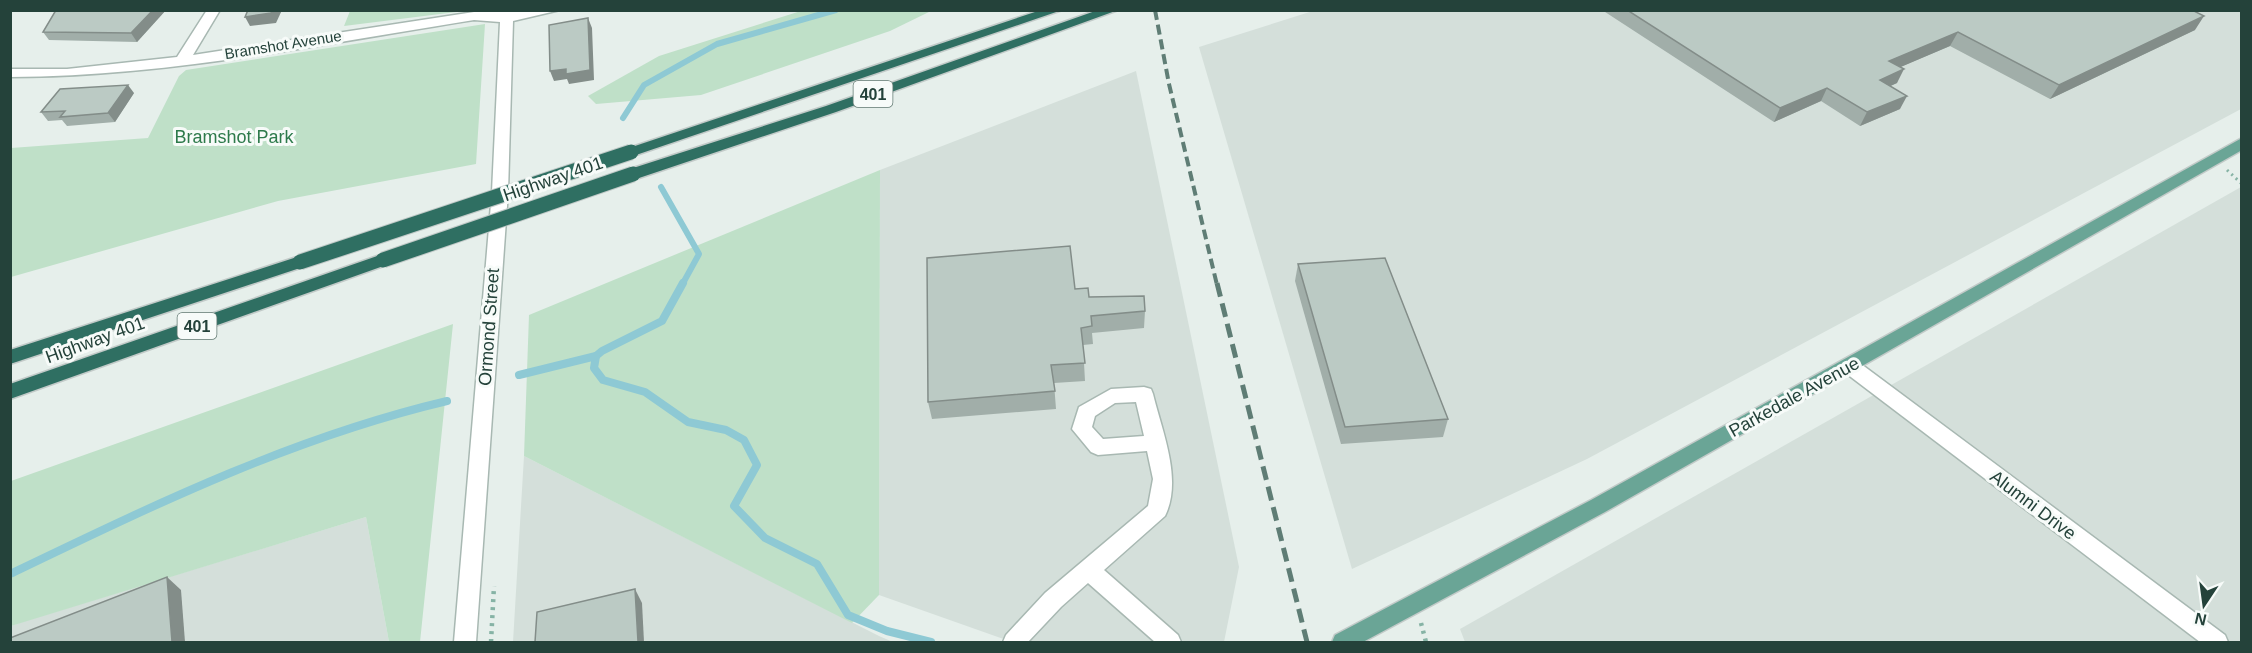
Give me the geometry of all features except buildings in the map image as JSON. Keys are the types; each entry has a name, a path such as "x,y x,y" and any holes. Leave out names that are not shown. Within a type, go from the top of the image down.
{"highway":[{"name":"Highway 401","path":"10,357 1056,10"},
{"name":"Highway 401","path":"10,392 383,260 831,109 1112,10"}],"main road":[{"name":"Parkedale Avenue","path":"1343,642 1550,532 1850,366 2241,143"}],"street":[{"path":"182,61 214,10"},
{"name":"Bramshot Avenue","path":"10,73 67,73 182,61 474,16 554,10"},
{"name":"Ormond Street","path":"465,642 500,192 507,14"},
{"name":"Alumni Drive","path":"1850,366 2217,642"},
{"path":"1016,639 1053,600 1158,510 1163,479 1155,443"},
{"path":"1088,569 1170,642"}],"shaded area":[{"path":"1316,10 2241,11 2241,109 1587,459 1352,569 1199,47"},
{"path":"1136,71 1239,567 1224,642 1012,642 879,595 880,170"},
{"path":"2241,187 2241,642 1465,642 1460,629"},
{"path":"524,456 879,636 893,642 513,642"},
{"path":"366,517 389,642 11,642 11,626 22,622"}],"green space":[{"path":"350,10 464,11 344,26"},
{"path":"804,10 931,11 890,31 701,95 596,104 588,96 659,56"},
{"name":"Bramshot Park","path":"485,24 476,164 278,201 11,277 11,148 148,138 179,76 186,70"},
{"path":"880,170 879,595 852,623 524,456 529,315"},
{"path":"453,324 420,642 389,642 366,517 11,626 11,481"}],"waterway":[{"path":"623,118 644,85 717,44 836,10"},
{"path":"661,187 699,254 682,285"},
{"path":"596,356 662,321 683,283"},
{"path":"519,375 596,356"},
{"path":"596,356 594,368 603,380 645,392 688,422 726,430 744,440 757,465 734,506 765,538 817,564 848,615 887,631 931,642"},
{"path":"10,574 170,499 278,454 389,416 447,401"}],"railway":[{"path":"1155,10 1169,84 1217,285"},
{"path":"1217,283 1307,642"}]}
